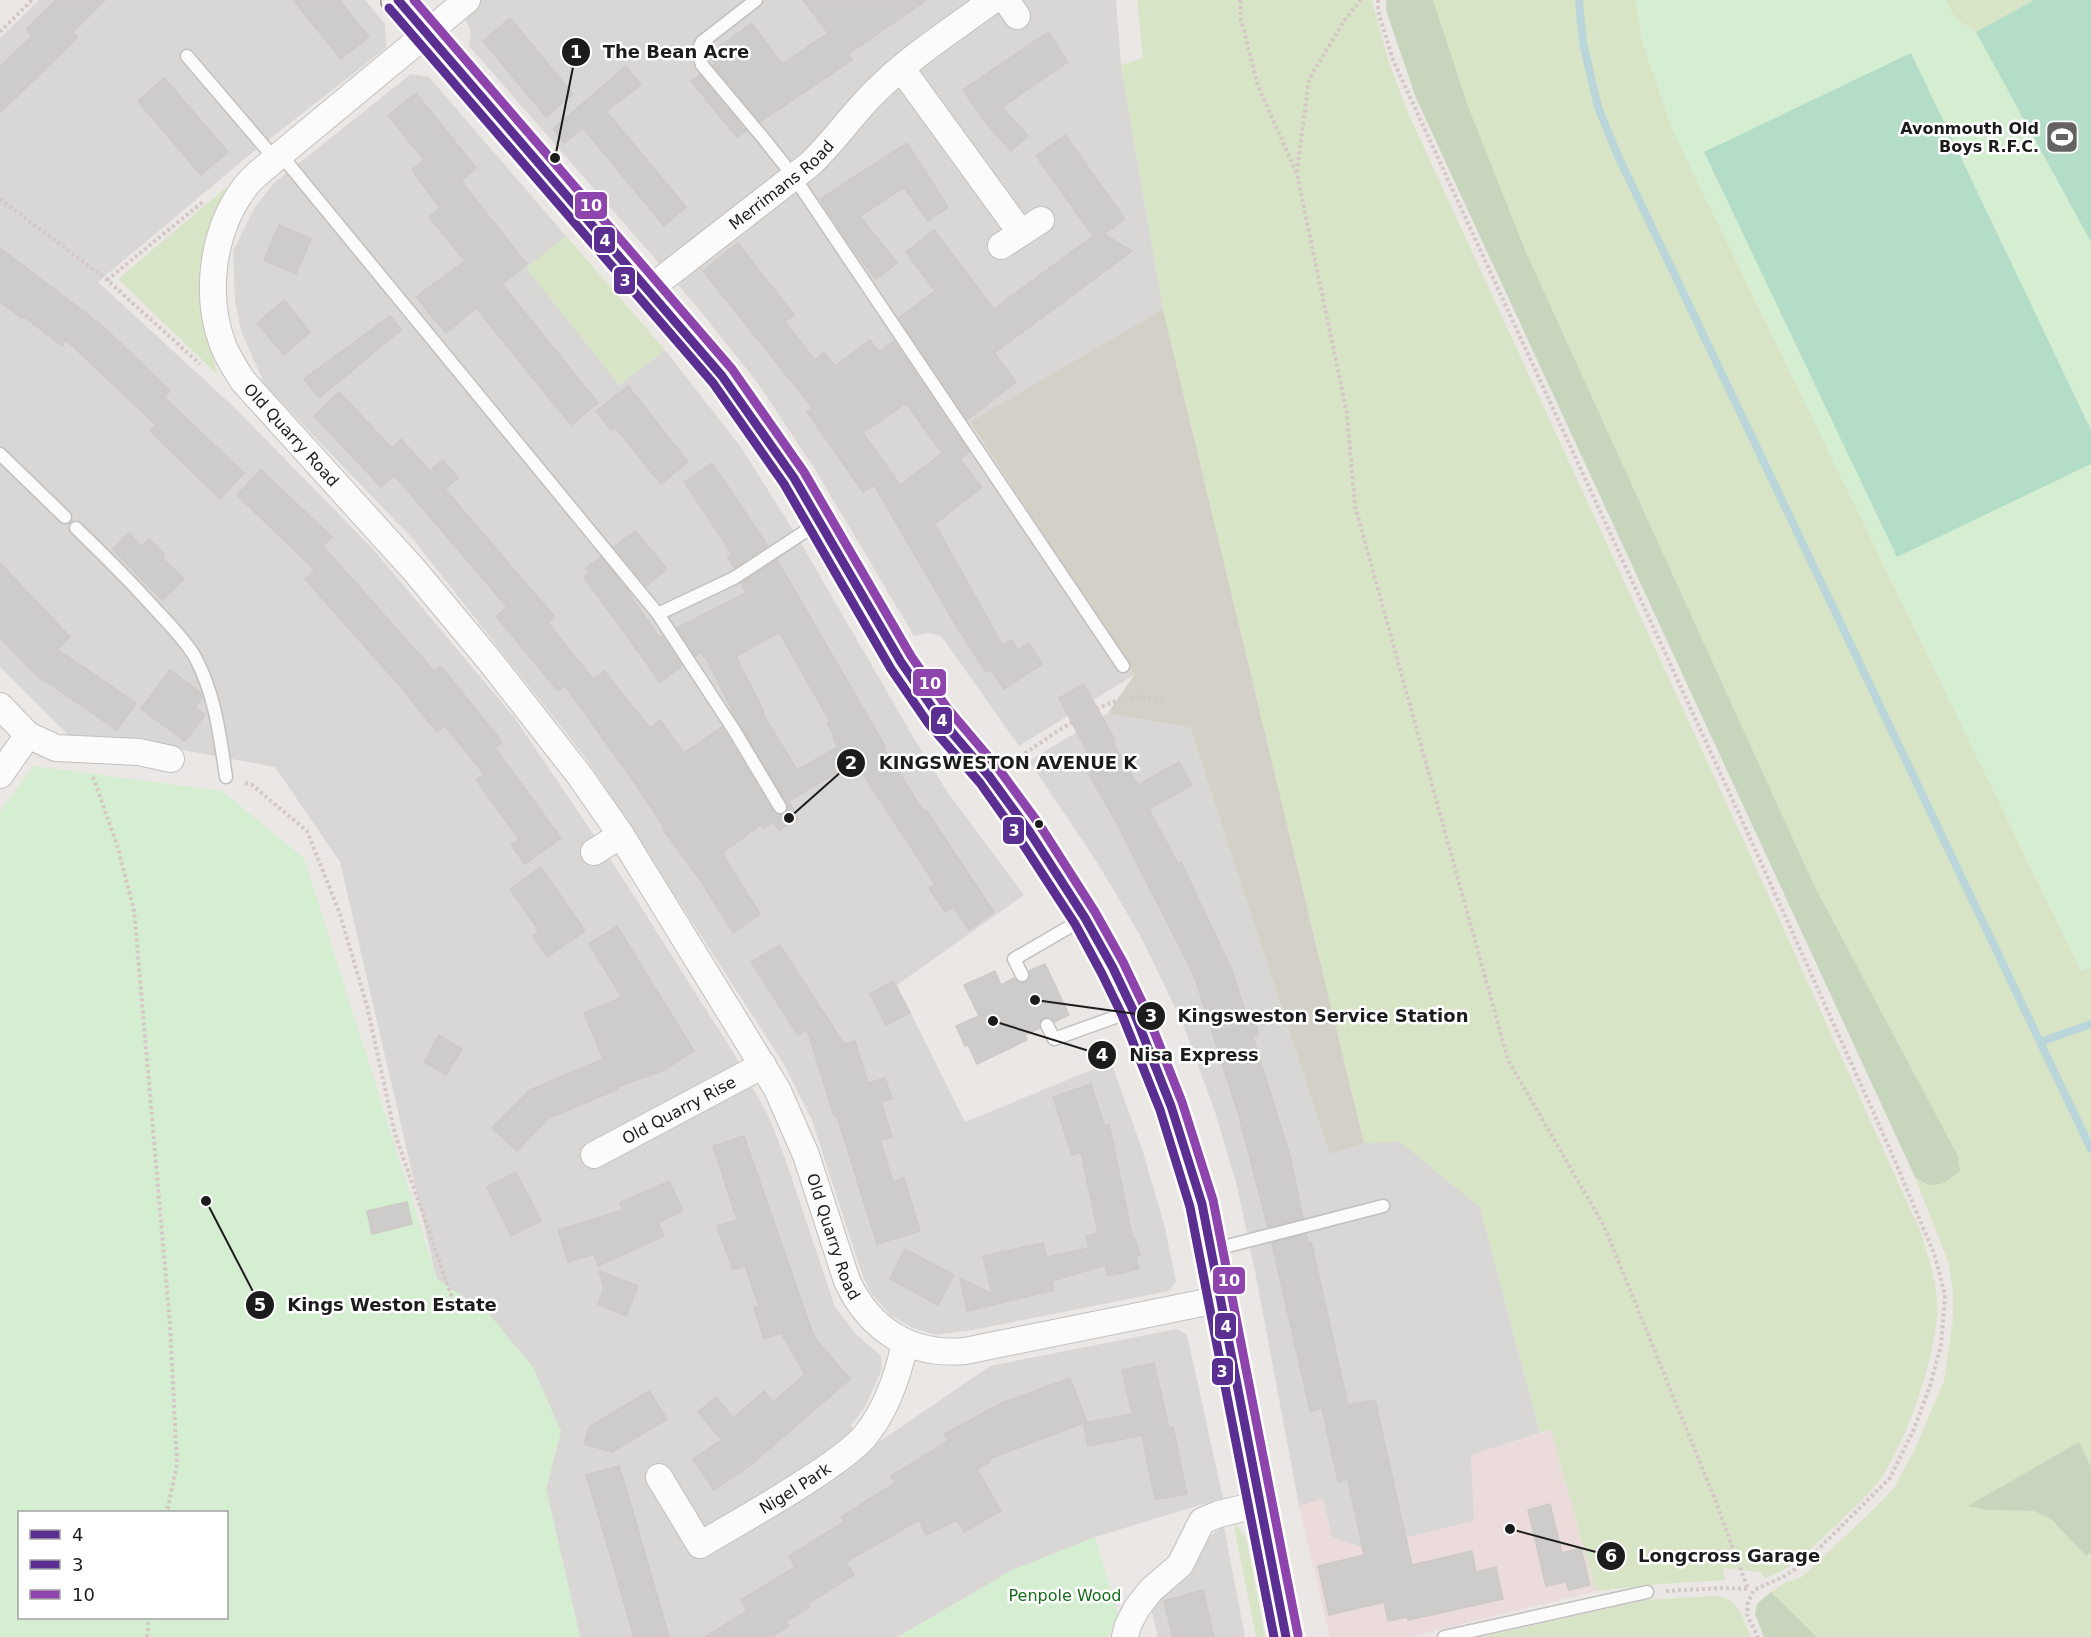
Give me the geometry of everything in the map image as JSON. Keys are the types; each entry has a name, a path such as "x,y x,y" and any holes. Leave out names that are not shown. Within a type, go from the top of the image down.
{"street":[{"path":"398,0 722,376 794,478 901,662 938,716 989,776 1029,831 1085,918 1133,1010 1171,1106 1202,1204 1286,1637"},
{"name":"Old Quarry Road","path":"467,0 278,157 245,187 234,205 218,245 214,264 214,309 223,345 243,381 415,571 483,652 580,776 621,835 763,1065 792,1120 806,1155 841,1265 854,1296 876,1323 905,1343 936,1352 965,1351 1222,1299"},
{"name":"Merrimans Road","path":"648,290 794,177 821,154 878,89 901,68 993,0"},
{"path":"901,68 1021,233"},
{"path":"0,706 28,735 56,748 139,752 171,759"},
{"path":"0,775 28,735"},
{"path":"594,852 621,835"},
{"name":"Old Quarry Rise","path":"594,1155 763,1065"},
{"name":"Nigel Park","path":"659,1477 700,1545 809,1479 855,1446 870,1429 885,1404 899,1370 905,1343"},
{"path":"1125,1637 1128,1625 1137,1608 1151,1590 1180,1565 1202,1521 1260,1504"}],"lane":[{"path":"756,0 702,42 698,51 699,61 794,177 1123,666"},
{"path":"188,56 278,157 657,614 734,730 780,807"},
{"path":"0,454 65,517"},
{"path":"657,614 734,578 820,522"},
{"path":"76,528 133,584 194,655 211,694 220,732 226,777"},
{"path":"1022,975 1014,959 1085,918"},
{"path":"1047,1025 1054,1039 1133,1010"},
{"path":"1211,1251 1383,1206"},
{"path":"1444,1637 1647,1592"}],"path":[{"path":"0,32 32,0"},
{"path":"1240,0 1241,19 1258,86 1297,174 1347,414 1355,506 1508,1060 1604,1226 1714,1497 1748,1589"},
{"path":"1297,174 1309,79 1346,18 1361,0"},
{"path":"1378,0 1378,11 1397,70 1890,1147 1935,1256 1945,1295 1941,1345 1930,1386 1914,1429 1890,1478 1803,1564 1783,1577 1754,1590 1723,1588 1647,1592"},
{"path":"0,199 107,280 214,377 243,381"},
{"path":"107,280 204,200"},
{"path":"989,776 1096,709 1122,699 1143,697 1166,702"},
{"path":"84,751 117,845 134,910 172,1371 177,1464 167,1511"},
{"path":"226,777 252,785 308,831 340,914 368,1006 395,1134 456,1309"},
{"path":"1754,1590 1747,1614 1758,1637"},
{"path":"147,1637 149,1619"}],"shaded area":[{"path":"39,0 365,0 385,24 386,48 248,156 98,282 235,408 372,548 514,717 615,866 731,1049 767,1113 785,1158 835,1307 856,1334 881,1356 882,1369 864,1409 850,1426 879,1442 990,1366 1177,1329 1187,1335 1223,1498 1095,1537 1013,1570 898,1637 580,1637 546,1489 561,1431 489,1314 437,1280 340,862 275,767 134,741 73,740 0,667 0,38"},
{"path":"448,0 1116,0 1121,65 1163,309 970,423 1134,675 1019,746 941,636 930,633 914,636 816,471 757,382 693,302 469,46 471,35 468,24"},
{"path":"411,74 429,77 566,236 527,268 619,385 665,350 740,446 794,531 946,790 1024,895 897,985 965,1122 1111,1062 1143,1152 1165,1228 1176,1282 1169,1291 936,1335 913,1328 890,1315 871,1293 862,1274 812,1120 782,1061 588,761 412,538 265,385 241,331 235,300 233,251 255,207 274,183"},
{"path":"1163,309 1364,1143 1330,1154 1190,728 1108,713 1134,675 970,422"},
{"path":"1108,713 1190,728 1330,1153 1364,1143 1400,1141 1480,1207 1540,1433 1471,1455 1475,1521 1365,1548 1332,1538 1323,1499 1299,1506 1237,1186 1215,1112 1183,1024 1140,935 1098,864 1029,761"},
{"path":"1551,1430 1596,1591 1410,1637 1330,1637 1299,1506 1323,1499 1332,1538 1365,1548 1474,1521 1471,1455"},
{"path":"1224,1527 1245,1637 1158,1637 1149,1600 1207,1538"}],"green space":[{"path":"1137,0 1372,0 1389,63 1409,115 1748,850 1920,1231 1932,1268 1937,1307 1936,1325 1920,1393 1902,1439 1883,1475 1866,1496 1802,1558 1774,1575 1764,1578 1761,1572 1723,1568 1725,1580 1596,1591 1551,1430 1540,1433 1480,1207 1400,1142 1364,1143 1163,309 1121,65 1143,58"},
{"path":"1386,0 1433,0 1468,106 1526,252 1814,885 1958,1156 1960,1171 1944,1183 1928,1184 1915,1177 1416,98 1386,10"},
{"path":"1433,0 1636,0 1641,37 1672,129 2081,971 2091,966 2091,1467 2079,1442 1987,1510 2034,1511 2051,1519 2086,1556 2091,1553 2091,1637 1817,1637 1771,1592 1786,1582 1802,1577 1876,1507 1894,1488 1915,1449 1944,1381 1953,1320 1953,1293 1949,1264 1915,1177 1926,1185 1958,1156 1814,885 1526,252 1468,106"},
{"path":"1636,0 1945,0 1956,19 1976,32 2034,0 2091,0 2091,966 2081,971 1672,129 1641,37"},
{"path":"1945,0 2034,0 1976,32 1956,19"},
{"name":"Avonmouth Old Boys R.F.C.","path":"2034,0 2091,0 2091,242 1976,32"},
{"path":"1911,53 2091,430 2091,464 1897,557 1704,152"},
{"path":"228,186 209,232 202,280 204,311 217,374 118,279"},
{"path":"566,236 665,350 619,385 526,268"},
{"path":"33,766 222,791 304,858 437,1279 489,1314 533,1367 561,1431 546,1489 580,1637 0,1637 0,812"},
{"path":"2079,1442 2091,1467 2091,1553 2086,1556 2051,1519 2034,1511 1987,1510 1968,1506"},
{"path":"1237,1526 1246,1538 1265,1637 1256,1637 1234,1527"},
{"name":"Penpole Wood","path":"1095,1537 1120,1620 1107,1637 898,1637 1012,1570"},
{"path":"1771,1592 1817,1637 1764,1637 1755,1614 1757,1604"},
{"path":"1715,1596 1724,1598 1735,1605 1751,1637 1482,1637 1647,1600"}],"building":[{"path":"56,0 105,0 73,32 78,37 0,113 0,67 32,36 26,29"},
{"path":"293,0 339,0 369,37 341,59"},
{"path":"803,0 927,0 848,54 852,60 760,122 713,65 715,64 708,55 752,23 782,64 828,33"},
{"path":"510,18 573,94 546,117 483,41"},
{"path":"1048,32 1068,62 1002,107 1028,136 1011,151 984,121 963,90"},
{"path":"626,66 641,85 606,111 686,207 664,226 583,128 564,143 553,129"},
{"path":"700,75 746,131 737,137 725,123 691,81"},
{"path":"164,78 228,152 201,175 138,101"},
{"path":"416,93 476,168 461,181 527,264 502,284 598,403 571,425 476,308 446,333 416,297 465,261 429,217 440,208 412,170 424,160 388,115"},
{"path":"1065,135 1125,219 1104,234 1132,251 994,353 1016,382 967,420 899,318 935,291 906,252 934,230 994,309 1093,236 1036,156"},
{"path":"907,143 948,207 928,221 904,187 860,216 897,263 876,279 849,244 820,199"},
{"path":"279,225 311,239 296,274 264,260"},
{"path":"738,243 794,315 785,322 815,360 824,352 835,366 870,340 879,352 894,341 969,452 960,459 982,487 935,524 1003,646 1011,640 1018,650 1029,643 1042,664 1004,689 990,669 986,672 874,485 863,492 807,412 813,408 703,271","holes":["906,403 942,453 900,485 863,433"]},
{"path":"0,248 104,327 170,391 164,397 244,473 220,499 150,431 156,425 66,340 62,346 23,316 22,318 0,302"},
{"path":"284,300 310,332 284,355 257,323"},
{"path":"390,316 401,330 319,398 304,379"},
{"path":"628,386 688,462 661,484 615,427 611,430 596,411"},
{"path":"339,392 392,448 401,439 430,471 443,460 458,478 445,489 555,617 548,623 593,679 604,671 650,728 660,720 684,753 722,727 773,811 780,815 787,811 787,803 736,718 705,656 703,657 701,652 695,656 677,628 746,593 741,583 777,560 885,746 883,747 924,812 926,810 994,912 969,930 953,906 945,912 929,888 935,884 855,762 789,801 798,819 779,830 774,822 764,828 762,824 722,853 760,914 733,933 632,779 565,686 558,691 496,616 507,607 394,475 381,487 314,416","holes":["779,632 830,722 827,723 838,747 797,770 762,713 764,712 736,657"]},
{"path":"712,463 768,546 735,568 727,557 732,554 684,482"},
{"path":"261,470 332,537 323,546 434,671 441,666 502,742 495,748 561,838 525,864 511,845 519,839 476,780 484,774 445,726 437,732 399,685 305,579 315,570 237,495"},
{"path":"635,531 667,569 646,586 614,547"},
{"path":"129,533 142,547 149,539 165,555 162,558 184,579 162,600 113,549"},
{"path":"601,557 632,596 659,637 662,636 682,666 660,682 584,577 590,572 586,568"},
{"path":"0,563 70,637 57,649 136,703 117,730 35,674 0,638"},
{"path":"170,670 201,693 202,697 195,707 205,715 185,741 141,709"},
{"path":"1084,684 1115,740 1112,742 1138,785 1179,762 1192,785 1149,809 1178,864 1181,862 1232,970 1245,1011 1251,1009 1259,1035 1253,1037 1290,1156 1303,1218 1268,1227 1239,1116 1194,975 1116,822 1082,762 1090,757 1059,698"},
{"path":"541,867 585,931 547,957 533,936 539,931 510,889"},
{"path":"617,926 694,1051 664,1070 617,1087 618,1089 549,1118 517,1151 492,1128 530,1090 603,1059 584,1013 622,997 589,944"},
{"path":"780,945 844,1044 855,1041 868,1083 885,1078 892,1099 881,1102 892,1137 880,1140 893,1182 904,1178 920,1231 877,1244 807,1029 798,1035 751,962"},
{"path":"1045,964 1069,1015 1054,1022 1048,1017 1043,1018 1039,1024 1040,1028 1025,1035 1027,1040 977,1064 956,1026 979,1016 964,985 995,971 1001,985 1014,978 1018,982 1025,983 1029,979 1029,971"},
{"path":"893,981 910,1013 886,1025 870,994"},
{"path":"439,1035 462,1049 446,1075 424,1062"},
{"path":"1091,1084 1104,1125 1109,1124 1133,1239 1135,1239 1140,1255 1136,1256 1139,1269 1107,1276 1105,1265 1052,1281 1054,1290 967,1311 960,1278 992,1294 983,1256 1043,1243 1047,1257 1089,1248 1086,1236 1098,1233 1081,1152 1072,1155 1053,1097"},
{"path":"744,1136 814,1337 850,1379 752,1464 714,1490 693,1459 722,1440 698,1412 716,1397 733,1418 764,1391 773,1402 805,1374 781,1333 764,1339 754,1308 759,1306 745,1266 733,1270 717,1226 737,1220 713,1146"},
{"path":"516,1172 541,1221 511,1236 487,1187"},
{"path":"669,1181 683,1211 658,1222 664,1236 598,1266 594,1254 568,1262 558,1230 623,1210 620,1203"},
{"path":"407,1202 412,1224 372,1234 367,1211"},
{"path":"1306,1234 1308,1243 1311,1242 1348,1405 1375,1400 1412,1565 1472,1551 1476,1572 1496,1567 1503,1599 1408,1620 1407,1617 1388,1621 1384,1602 1329,1615 1318,1566 1364,1555 1348,1479 1338,1482 1322,1408 1310,1411 1272,1243"},
{"path":"905,1249 954,1275 938,1305 890,1279"},
{"path":"599,1271 638,1286 626,1316 598,1304 604,1288"},
{"path":"1154,1363 1169,1428 1173,1427 1187,1494 1155,1500 1142,1435 1088,1446 1083,1423 989,1459 990,1462 977,1469 1001,1511 964,1532 957,1520 926,1535 919,1520 846,1562 854,1575 807,1604 809,1607 786,1622 789,1626 771,1637 705,1637 747,1611 741,1600 795,1567 789,1556 844,1522 841,1517 895,1483 891,1476 948,1441 944,1434 1002,1403 1070,1378 1087,1422 1084,1423 1132,1414 1122,1370"},
{"path":"649,1391 667,1419 612,1452 584,1444 589,1427"},
{"path":"619,1466 669,1637 634,1637 586,1475"},
{"path":"1550,1504 1562,1553 1581,1548 1590,1585 1569,1590 1566,1582 1546,1586 1528,1510"},
{"path":"1203,1590 1214,1637 1173,1637 1164,1601"}],"waterway":[{"path":"1579,0 1583,43 1598,107 1618,156 2091,1149"},
{"path":"2040,1042 2091,1024"}],"transit line":[{"name":"4","path":"398,0 722,376 794,478 901,662 938,716 989,776 1029,831 1085,918 1113,968 1133,1010 1171,1106 1202,1204 1286,1637"},
{"name":"10","path":"414,0 732,369 804,472 911,656 948,709 998,768 1039,824 1095,912 1123,962 1144,1006 1182,1102 1213,1200 1298,1635"},
{"name":"3","path":"389,8 713,383 784,484 891,669 928,723 980,783 1075,924 1122,1015 1160,1110 1190,1207 1274,1637"}],"place":[{"name":"Avonmouth Old Boys R.F.C.","path":"2062,137"},
{"name":"The Bean Acre","path":"555,158"},
{"name":"KINGSWESTON AVENUE K","path":"789,818"},
{"name":"Kingsweston Service Station","path":"1035,1000"},
{"name":"Nisa Express","path":"993,1021"},
{"name":"Kings Weston Estate","path":"206,1201"},
{"name":"Longcross Garage","path":"1510,1529"}]}
